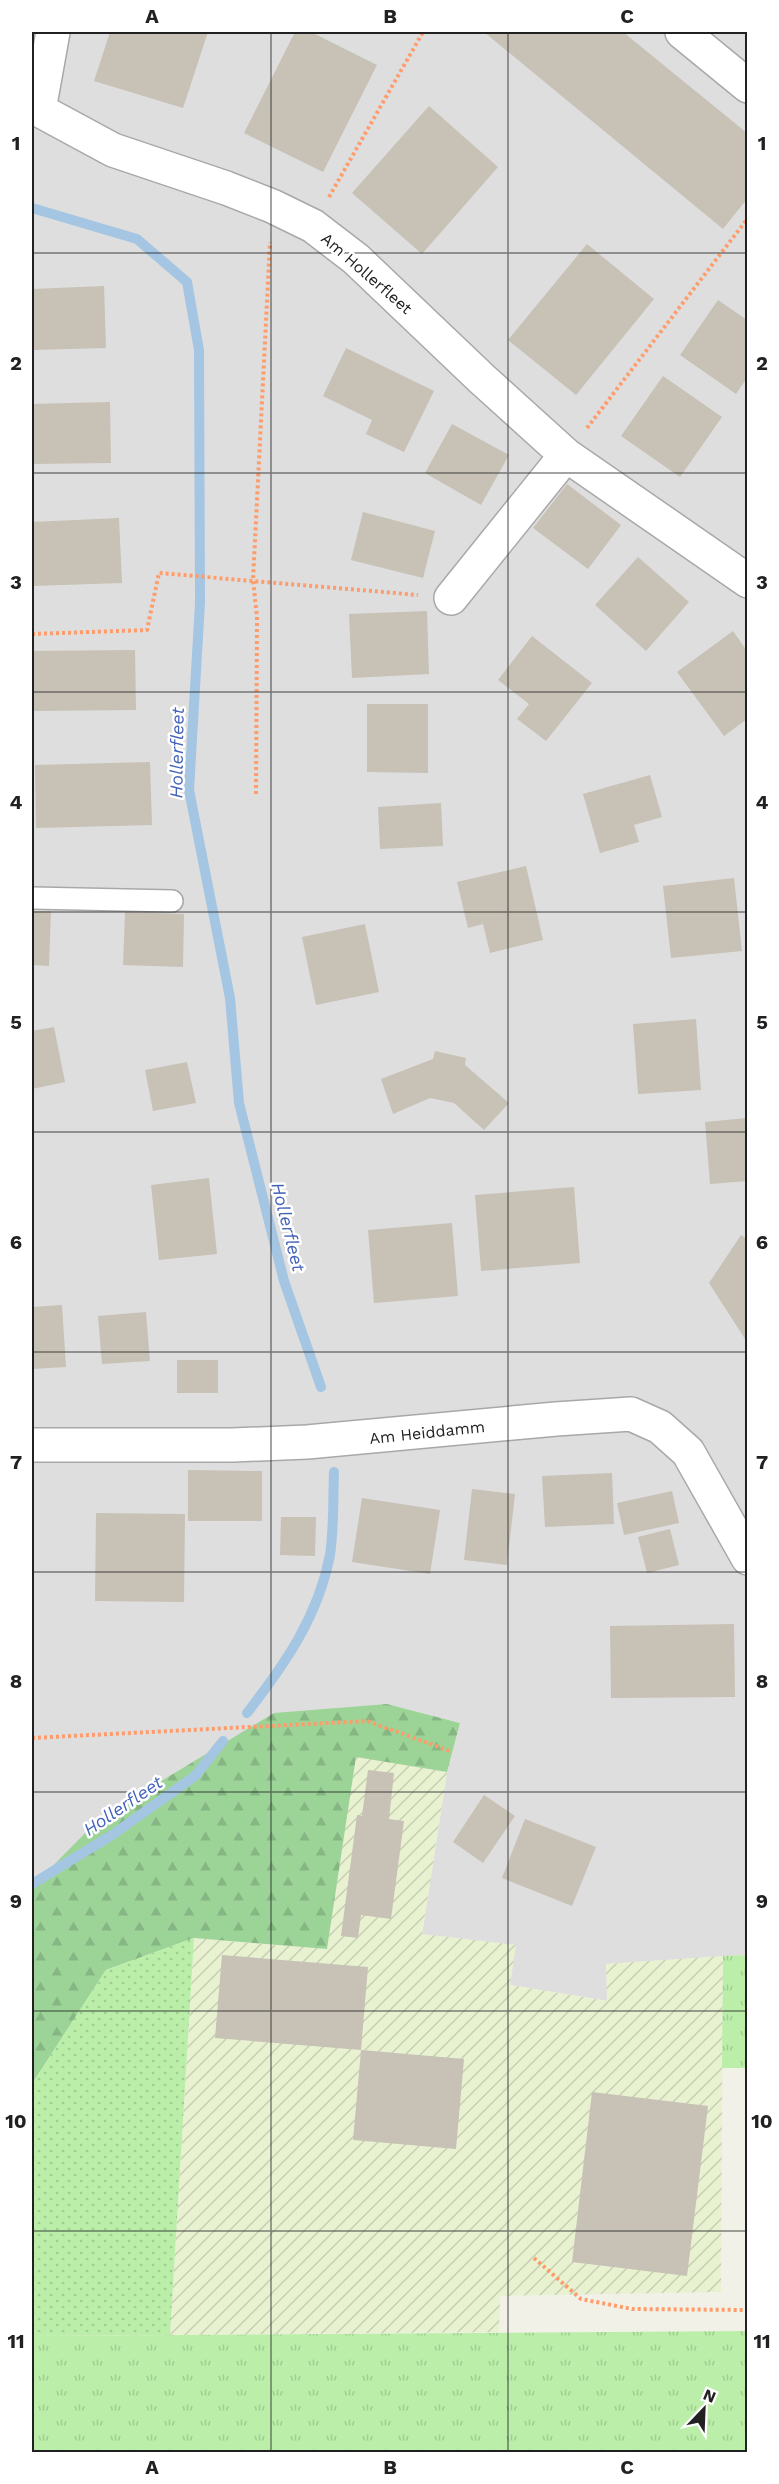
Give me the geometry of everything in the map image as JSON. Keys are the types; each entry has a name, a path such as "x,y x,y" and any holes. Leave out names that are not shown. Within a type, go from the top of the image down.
{"street":[{"path":"35,110 53,32"},
{"path":"681,32 747,86"},
{"name":"Am Hollerfleet","path":"35,110 113,150 272,206 313,226 356,260 482,379 566,454 747,581"},
{"path":"451,598 566,454"},
{"name":"Am Heiddamm","path":"32,1445 233,1445 308,1442 631,1414 660,1427 688,1452 747,1558"}],"lane":[{"path":"32,898 172,901"}],"path":[{"path":"313,226 423,32"},
{"path":"256,794 257,617 253,580 272,206"},
{"path":"566,454 747,218"},
{"path":"32,634 147,630 159,573 451,598"},
{"path":"32,1738 367,1721 450,1752"},
{"path":"534,2258 581,2299 632,2309 747,2310"}],"shaded area":[{"path":"32,32 747,32 747,1955 606,1964 608,2001 510,1985 515,1945 422,1935 447,1772 460,1723 387,1704 32,1887"}],"green space":[{"path":"387,1704 460,1723 447,1772 356,1757 327,1949 194,1938 106,1970 32,2084 32,1887 100,1818 274,1713"},
{"path":"356,1756 447,1772 422,1934 516,1945 510,1985 607,2001 606,1964 723,1956 721,2292 500,2296 499,2332 170,2335 194,1938 327,1949"},
{"path":"194,1938 170,2335 32,2336 32,2084 106,1970"},
{"path":"747,1955 747,2068 722,2068 723,1956"},
{"path":"747,2331 747,2452 32,2452 32,2336"}],"building":[{"path":"110,32 208,32 183,108 94,81"},
{"path":"295,32 311,32 377,65 323,172 244,133"},
{"path":"484,32 623,32 747,133 747,199 723,229"},
{"path":"429,106 498,167 422,254 352,193"},
{"path":"587,244 654,299 576,395 508,340"},
{"path":"104,286 106,348 32,350 32,289"},
{"path":"718,300 747,320 747,378 736,394 680,355"},
{"path":"346,348 434,391 404,452 366,434 372,420 323,396"},
{"path":"663,376 722,417 680,477 621,436"},
{"path":"110,402 111,463 32,464 32,404"},
{"path":"452,424 509,455 481,505 425,473"},
{"path":"567,484 621,525 588,569 533,528"},
{"path":"363,512 435,531 423,578 351,560"},
{"path":"119,518 122,583 32,586 32,522"},
{"path":"638,557 689,602 646,651 595,605"},
{"path":"427,611 429,674 352,678 349,614"},
{"path":"733,631 747,651 747,719 724,736 677,672"},
{"path":"532,636 592,683 546,741 517,719 529,704 498,680"},
{"path":"135,650 136,710 32,711 32,651"},
{"path":"367,704 428,704 428,773 367,772"},
{"path":"150,762 152,825 36,828 35,765"},
{"path":"650,775 662,817 634,825 639,842 600,853 583,794"},
{"path":"441,803 443,846 380,849 378,807"},
{"path":"526,866 543,940 490,953 483,924 468,928 457,882"},
{"path":"734,878 742,951 671,958 663,886"},
{"path":"32,911 51,911 49,966 32,965"},
{"path":"125,912 184,914 183,967 123,965"},
{"path":"365,924 379,992 316,1005 302,937"},
{"path":"696,1019 701,1090 638,1094 633,1024"},
{"path":"54,1027 65,1082 32,1089 32,1031"},
{"path":"435,1051 466,1058 465,1065 509,1103 484,1130 454,1103 430,1098 393,1114 381,1079 433,1059"},
{"path":"187,1062 196,1103 153,1111 145,1070"},
{"path":"747,1118 747,1181 710,1184 705,1122"},
{"path":"209,1178 217,1254 159,1260 151,1185"},
{"path":"574,1187 580,1263 481,1271 475,1195"},
{"path":"452,1223 458,1296 374,1303 368,1230"},
{"path":"741,1235 747,1239 747,1342 709,1283"},
{"path":"62,1305 66,1367 32,1369 32,1307"},
{"path":"146,1312 150,1361 102,1364 98,1316"},
{"path":"177,1360 218,1360 218,1393 177,1393"},
{"path":"188,1470 262,1471 262,1521 188,1521"},
{"path":"612,1473 614,1524 545,1527 542,1476"},
{"path":"472,1489 515,1494 507,1565 464,1560"},
{"path":"672,1491 679,1523 624,1535 617,1503"},
{"path":"362,1498 440,1510 430,1574 352,1562"},
{"path":"96,1513 185,1514 184,1602 95,1601"},
{"path":"281,1517 316,1517 315,1556 280,1555"},
{"path":"670,1529 679,1565 647,1573 638,1537"},
{"path":"734,1624 735,1697 611,1698 610,1626"},
{"path":"368,1770 394,1773 389,1819 404,1821 391,1919 361,1915 358,1938 341,1936 357,1815 362,1816"},
{"path":"484,1795 515,1816 483,1863 453,1842"},
{"path":"525,1819 596,1847 572,1906 502,1878"},
{"path":"222,1955 368,1967 361,2050 215,2038"},
{"path":"361,2050 464,2059 456,2149 353,2140"},
{"path":"592,2092 708,2106 687,2276 572,2262"}],"waterway":[{"name":"Hollerfleet","path":"32,208 137,239 187,282 199,350 200,603 189,790 230,998 239,1103 284,1281 321,1387"},
{"name":"Hollerfleet","path":"247,1713 298,1639 325,1578 333,1524 334,1472"},
{"name":"Hollerfleet","path":"32,1884 112,1835 195,1776 223,1741"}]}
